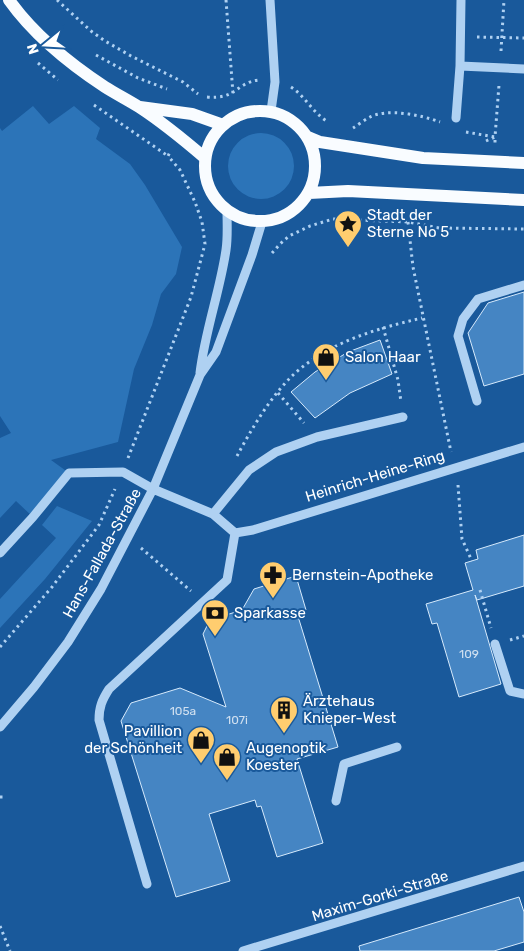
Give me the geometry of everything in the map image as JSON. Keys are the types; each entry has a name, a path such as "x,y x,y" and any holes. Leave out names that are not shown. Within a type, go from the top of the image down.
{"main road":[{"path":"9,0 34,29 72,63 180,136 205,158"},
{"path":"139,107 192,114 223,125"},
{"path":"258,110 271,111 286,116 298,125 308,137 315,155 315,174 309,193 290,214 276,220 250,221 227,211 217,201 209,188 205,173 205,158 208,146 215,134 233,117 258,110"},
{"path":"308,137 320,142 423,158 524,163"},
{"path":"309,193 348,191 524,200"}],"street":[{"path":"270,0 275,82 271,111"},
{"path":"456,118 460,66 461,0"},
{"path":"460,66 524,69"},
{"name":"Hans-Fallada-Straße","path":"200,375 203,346 212,315 226,249 227,211"},
{"name":"Hans-Fallada-Straße","path":"0,727 34,687 68,642 101,589 128,538 153,489 200,375 216,352 252,255 262,222"},
{"path":"477,401 458,336 463,319 478,299 524,285"},
{"path":"213,514 249,470 276,452 317,437 403,417"},
{"name":"Heinrich-Heine-Ring","path":"235,533 252,530 524,448"},
{"path":"0,553 69,473 123,472 153,489 213,514 235,533 227,580 109,689 99,708 99,720 147,884"},
{"path":"495,644 510,692 524,694"},
{"path":"336,800 344,764 397,747"},
{"name":"Maxim-Gorki-Straße","path":"243,951 524,866"}],"path":[{"path":"57,0 91,31 130,56 183,82 200,96"},
{"path":"226,0 233,94"},
{"path":"461,37 524,38"},
{"path":"89,51 138,78 167,89"},
{"path":"353,128 370,117 380,114 415,115 444,124"},
{"path":"462,131 470,134 495,137 495,162"},
{"path":"270,258 280,244 289,236 323,221 345,219 408,222 439,228 524,229"},
{"path":"408,222 413,267 422,318 458,482 462,539 472,561"},
{"path":"233,464 254,426 291,377 328,350 357,336 383,327 422,318"},
{"path":"383,327 398,380 403,417"},
{"path":"278,393 317,437"},
{"path":"128,538 203,602"},
{"path":"0,797 5,797"},
{"path":"0,926 10,951"}],"shaded area":[{"path":"33,106 49,124 74,106 100,128 96,139 130,164 145,185 182,247 176,274 161,294 152,325 134,369 118,442 51,460 69,473 33,517 16,501 0,518 0,438 11,433 0,416 0,128 2,131"},
{"path":"261,133 273,136 284,143 291,154 294,166 291,178 284,189 273,196 261,199 249,196 238,189 231,178 228,166 231,154 238,143 249,136"},
{"path":"57,506 92,521 45,579 0,628 0,599 56,538 42,525"}],"building":[{"path":"524,292 524,374 484,386 468,333 488,303"},
{"path":"380,340 392,374 350,393 315,418 291,392 315,372 348,352"},
{"path":"524,535 524,586 477,600 475,595 501,684 459,697 437,623 432,624 426,604 473,590 465,563 478,559 476,550"},
{"name":"Ärztehaus Knieper-West","path":"296,576 306,610 297,613 338,747 297,759 323,843 277,857 261,806 257,807 255,800 209,814 230,881 176,897 121,721 131,703 180,688 226,707 203,634 210,620 242,610 254,589"},
{"path":"519,897 524,912 524,942 494,951 360,951 359,946"}],"place":[{"name":"Stadt der Sterne No 5","path":"348,248"},
{"name":"Salon Haar","path":"326,381"},
{"name":"Bernstein-Apotheke","path":"273,599"},
{"name":"Sparkasse","path":"215,637"},
{"name":"Ärztehaus Knieper-West","path":"284,734"},
{"name":"Pavillion der Schönheit","path":"201,764"},
{"name":"Augenoptik Koester","path":"227,781"}]}
